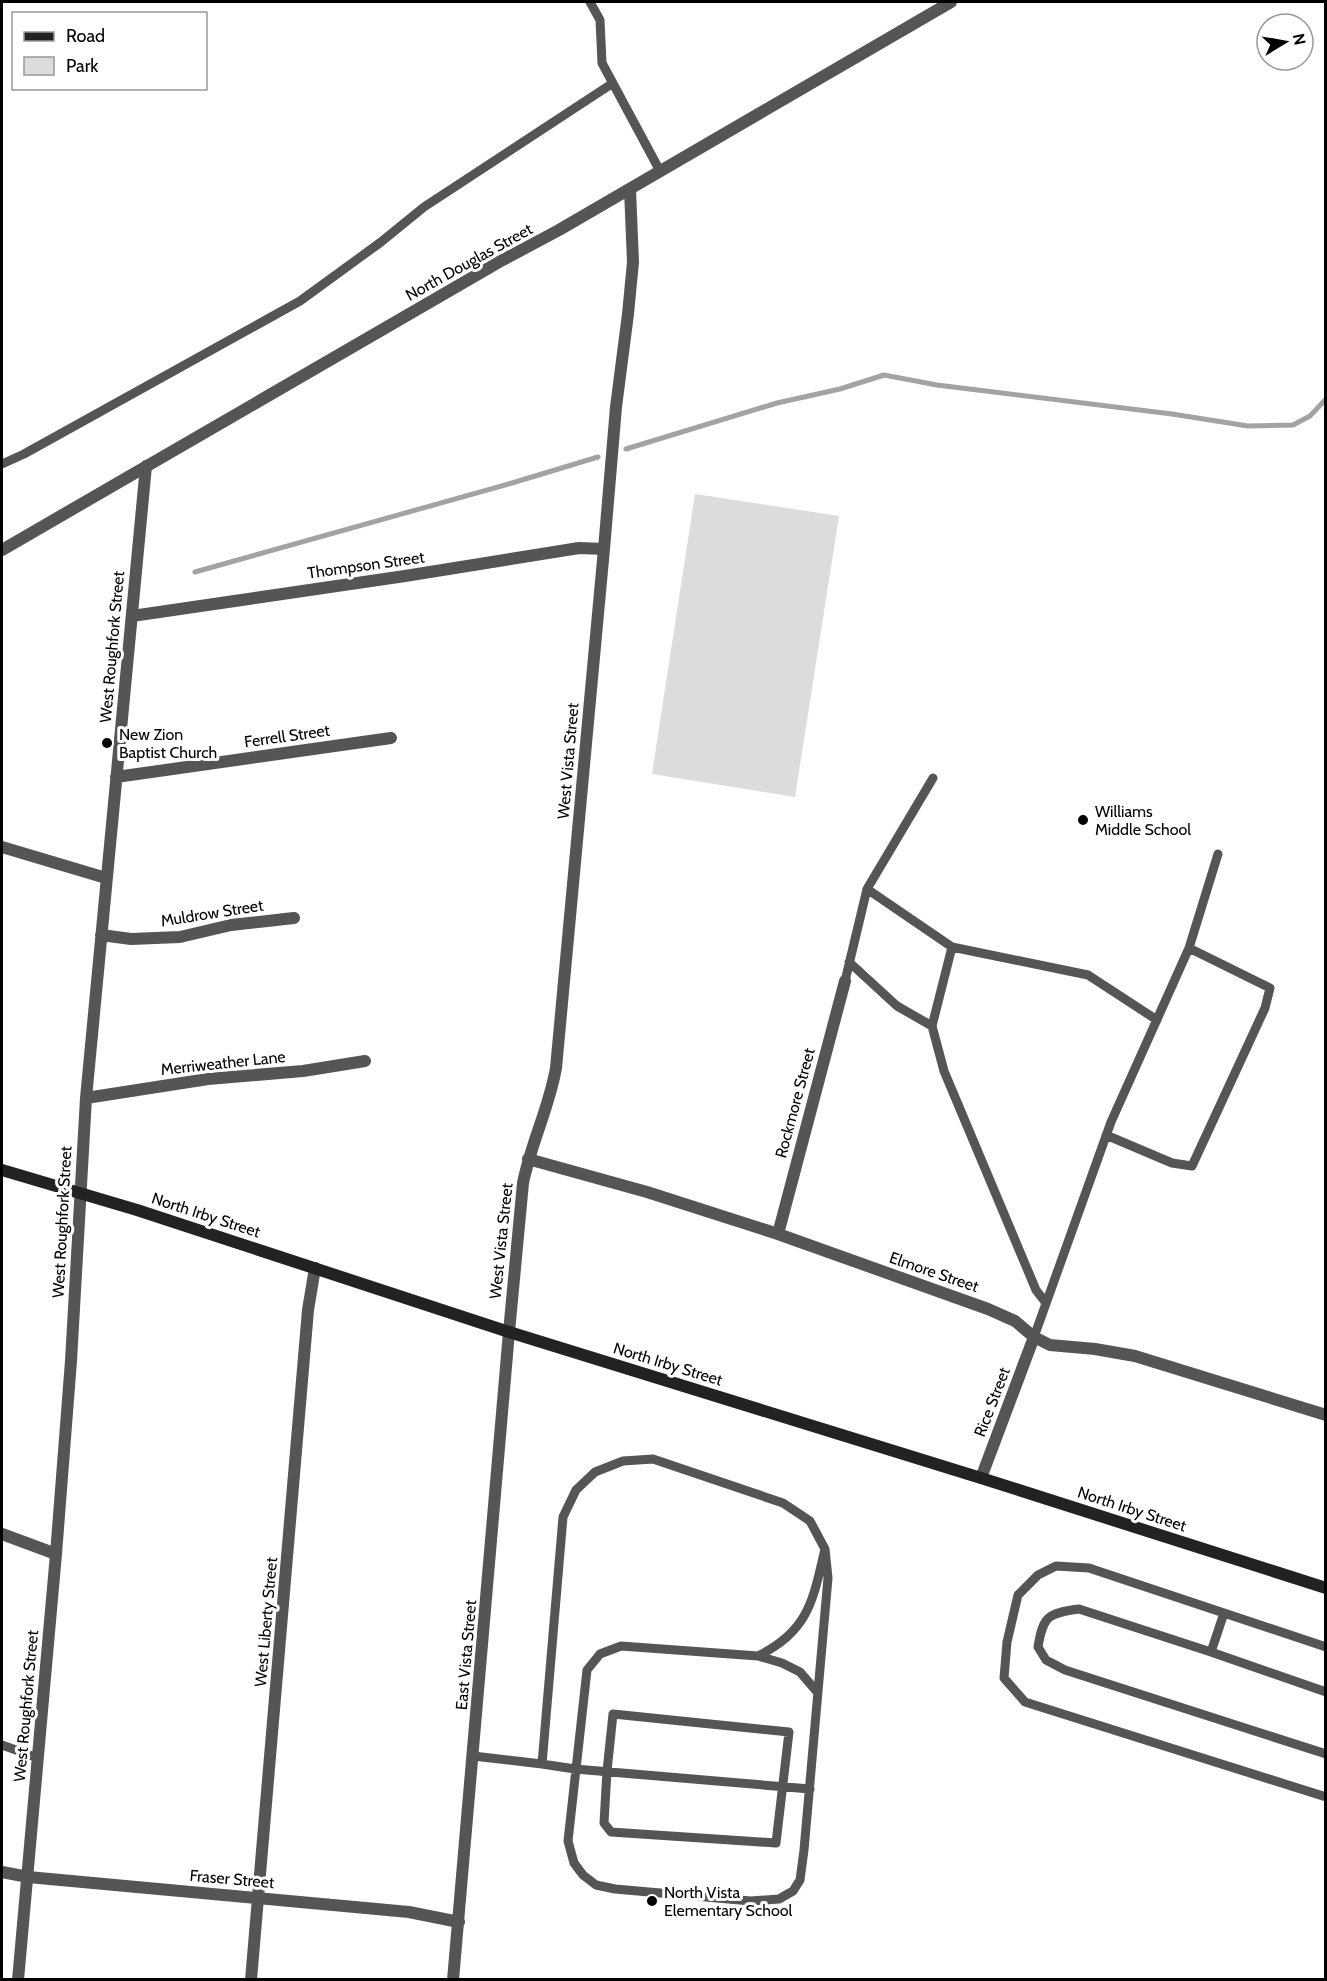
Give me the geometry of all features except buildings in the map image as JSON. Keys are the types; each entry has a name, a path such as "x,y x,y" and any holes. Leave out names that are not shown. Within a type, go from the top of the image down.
{"main road":[{"name":"North Irby Street","path":"2,1170 81,1192 509,1332 981,1478 1326,1588"}],"street":[{"name":"North Douglas Street","path":"2,550 951,2"},
{"name":"West Vista Street","path":"509,1332 523,1183 528,1159 547,1108 556,1068 616,407 633,262 630,189"},
{"name":"West Roughfork Street","path":"18,1980 56,1554 86,1098 146,466"},
{"name":"Thompson Street","path":"132,616 579,548 604,549"},
{"name":"Ferrell Street","path":"116,777 392,738"},
{"path":"2,847 106,878"},
{"name":"Muldrow Street","path":"101,935 131,939 180,937 255,921 294,918"},
{"name":"Rockmore Street","path":"778,1234 845,981"},
{"name":"Merriweather Lane","path":"86,1098 208,1079 303,1071 364,1061"},
{"name":"Elmore Street","path":"528,1159 647,1192 778,1234 988,1309 1015,1321 1034,1337 1050,1346 1095,1349 1135,1356 1326,1415"},
{"name":"West Liberty Street","path":"251,1980 308,1310 315,1268"},
{"name":"East Vista Street","path":"453,1980 509,1332"},
{"name":"Rice Street","path":"981,1478 1034,1337"},
{"path":"2,1534 56,1554"},
{"name":"Fraser Street","path":"2,1872 28,1877 409,1912 459,1922"}],"lane":[{"path":"590,2 600,20 602,63 660,171"},
{"path":"2,464 300,301 381,242 424,207 613,83"},
{"path":"845,981 867,890 933,778"},
{"path":"1034,1337 1106,1136 1189,948 1218,854"},
{"path":"867,890 952,947 1088,975 1157,1020"},
{"path":"952,947 932,1026 949,1082 1036,1290 1046,1303"},
{"path":"1106,1136 1172,1163 1192,1166 1265,1008 1270,988 1189,948"},
{"path":"849,962 897,1006 932,1026"},
{"path":"542,1764 563,1517 576,1490 595,1472 623,1461 653,1459 783,1503 810,1521 825,1549 828,1578 810,1789 800,1880 793,1891 779,1899 751,1901 615,1889 596,1885 583,1875 574,1863 568,1841 587,1670 600,1654 621,1646 758,1656 782,1663 800,1672 818,1693"},
{"path":"758,1656 777,1647 792,1634 803,1618 816,1589 825,1549"},
{"path":"1326,1647 1089,1568 1056,1566 1038,1575 1018,1595 1006,1642 1004,1678 1025,1702 1326,1797"},
{"path":"1326,1692 1079,1609 1057,1612 1042,1625 1038,1647 1046,1660 1065,1670 1326,1754"},
{"path":"1211,1652 1224,1613"},
{"path":"613,1714 789,1732 784,1787 776,1843 612,1832 604,1823 613,1714"},
{"path":"2,1745 38,1758"},
{"path":"473,1756 575,1769 810,1789"}],"green space":[{"path":"695,494 839,516 795,797 652,774"}],"waterway":[{"path":"626,449 777,403 840,389 884,375 937,385 1172,414 1248,426 1293,425 1310,416 1326,399"},
{"path":"195,572 598,457"}],"place":[{"name":"New Zion Baptist Church","path":"107,743"},
{"name":"Williams Middle School","path":"1083,820"},
{"name":"North Vista Elementary School","path":"652,1901"}]}
